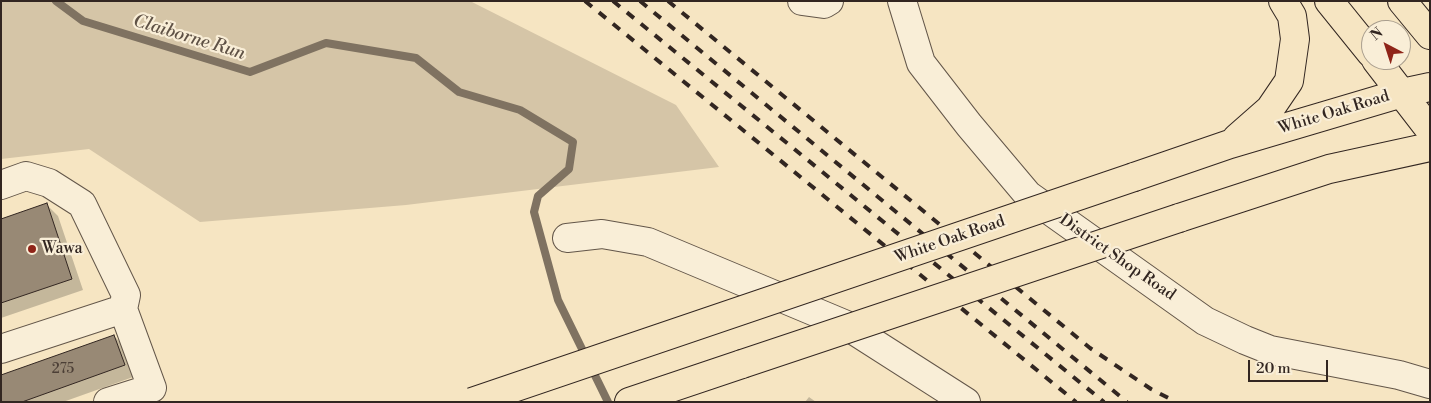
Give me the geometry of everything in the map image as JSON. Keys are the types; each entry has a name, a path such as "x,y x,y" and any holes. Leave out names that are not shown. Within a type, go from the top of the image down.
{"main road":[{"path":"1230,144 1270,109 1289,81 1295,39 1292,16 1283,1"},
{"path":"1329,1 1361,41"},
{"path":"1402,1 1430,34"},
{"path":"1384,70 1430,130"},
{"name":"White Oak Road","path":"472,402 1230,144 1402,93 1430,87"},
{"path":"629,402 1329,169 1430,146"}],"lane":[{"path":"802,1 824,4 830,1"},
{"name":"District Shop Road","path":"902,1 921,63 969,125 1028,195 1205,321 1270,350 1399,375 1430,384"},
{"path":"1,185 26,176 49,183 82,204 126,295 123,308 152,388 108,402"},
{"path":"568,238 602,234 648,242 844,324 966,402"},
{"path":"1,349 123,308"}],"shaded area":[{"path":"1,1 470,1 676,105 719,167 406,205 200,222 89,149 1,159"}],"building":[{"name":"Wawa","path":"47,203 72,279 1,303 1,219"},
{"path":"114,335 125,365 22,402 1,402 1,375"}],"waterway":[{"name":"Claiborne Run","path":"56,1 83,21 250,72 326,43 416,58 459,92 520,110 573,142 569,169 538,196 534,212 558,300 608,402"}],"railway":[{"path":"585,1 1076,402"},
{"path":"613,1 1104,402"},
{"path":"640,1 1127,402"},
{"path":"668,1 1090,348 1151,389 1176,402"}],"place":[{"name":"Wawa","path":"32,249"}]}
